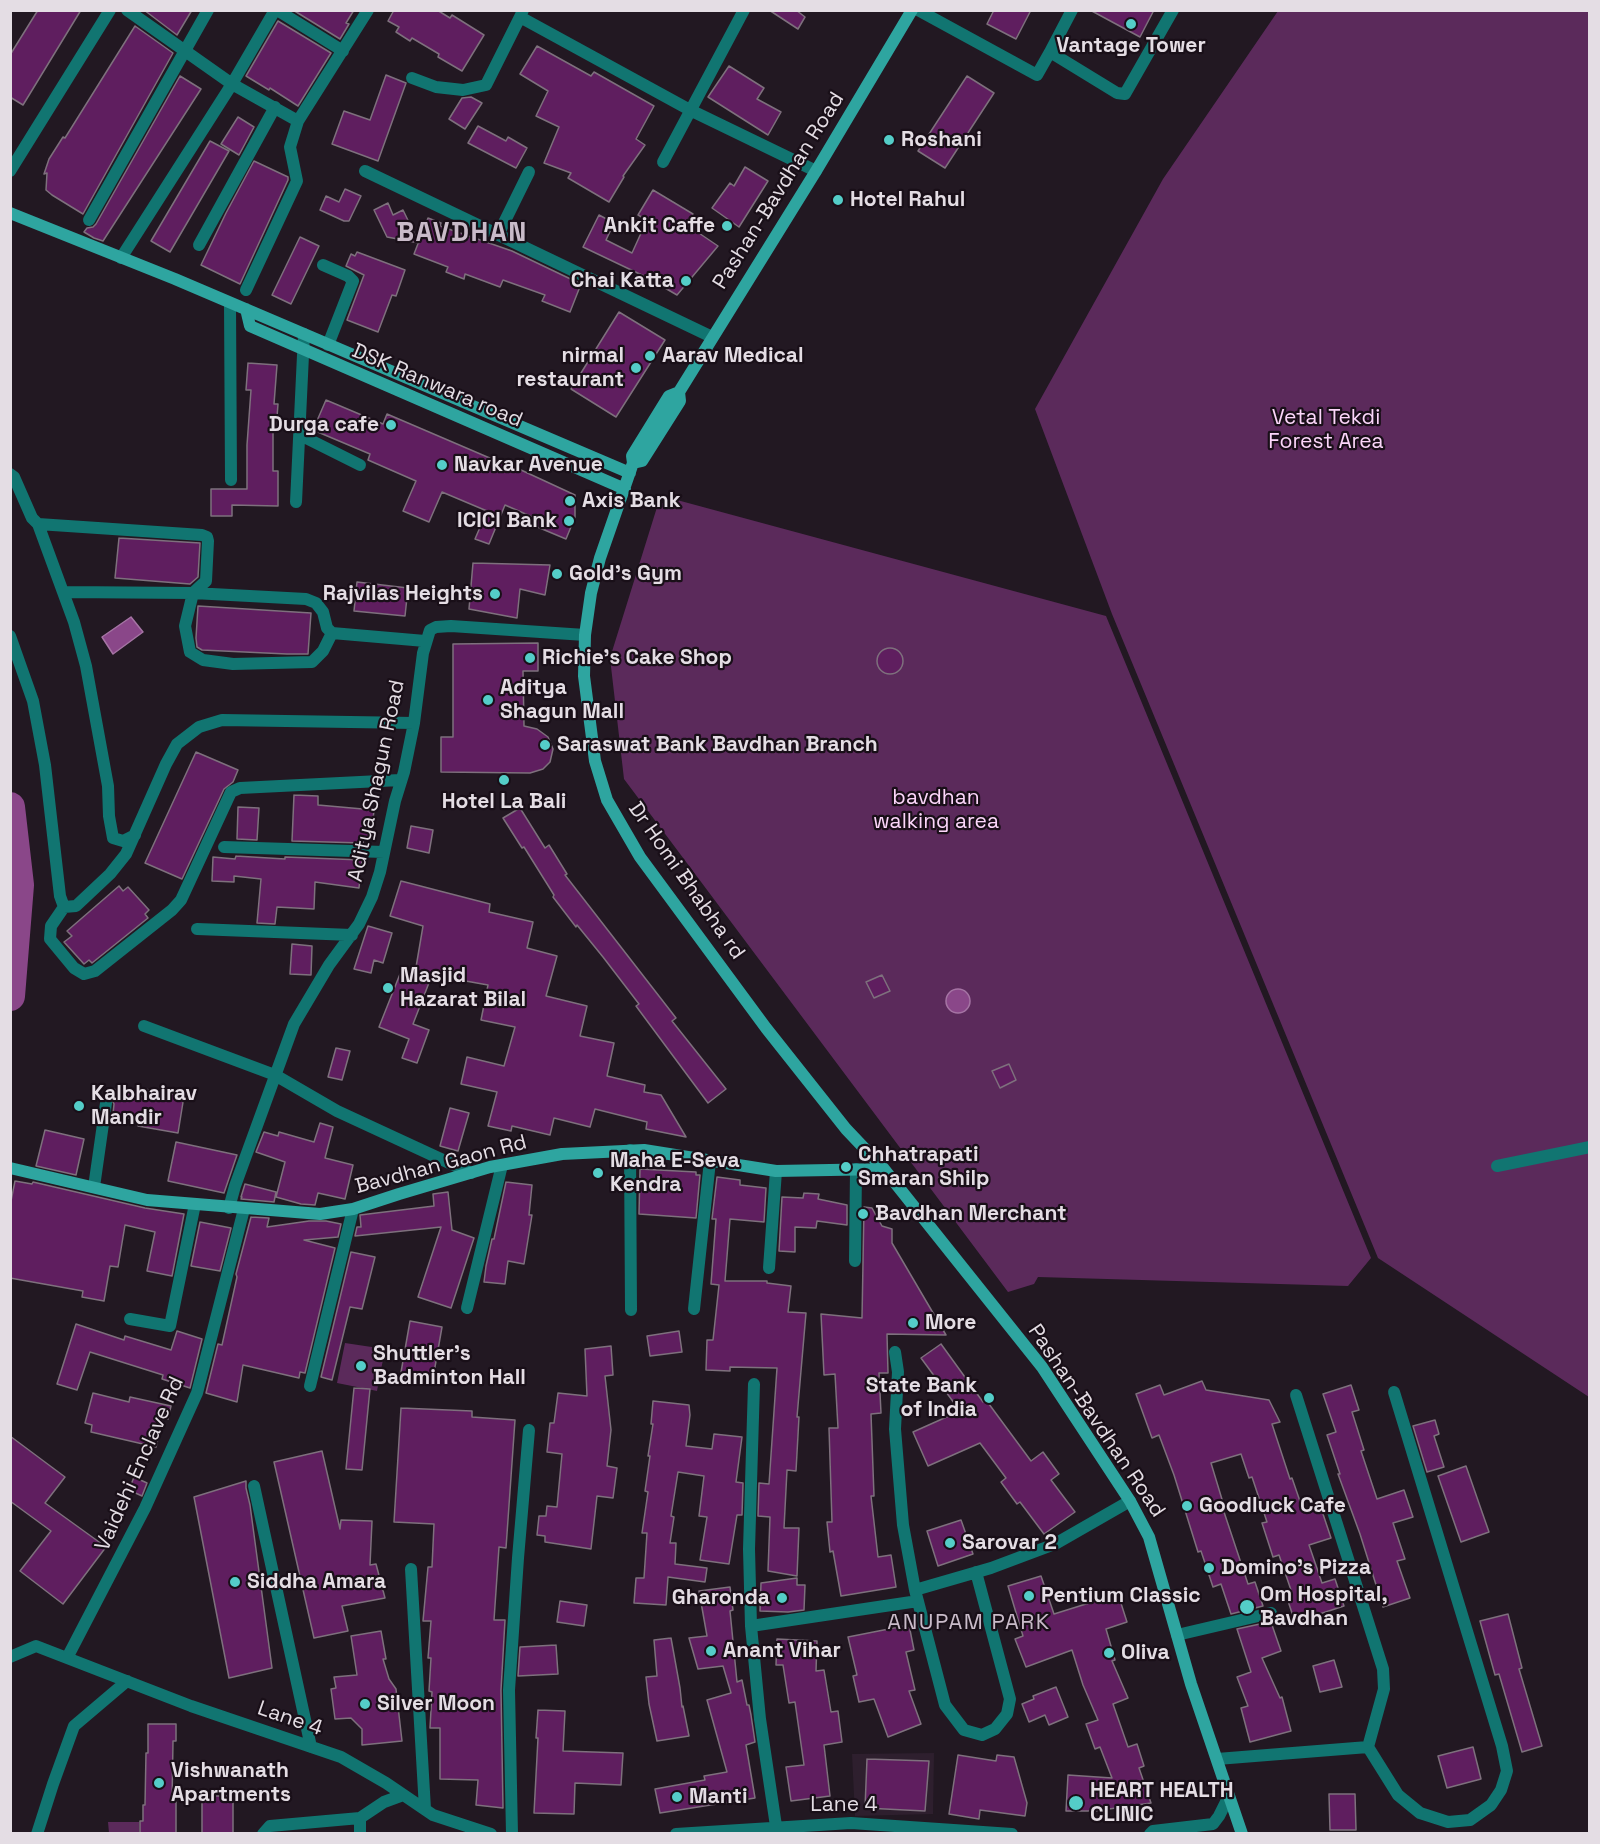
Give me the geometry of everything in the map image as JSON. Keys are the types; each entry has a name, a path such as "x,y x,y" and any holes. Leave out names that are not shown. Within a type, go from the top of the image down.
{"main road":[{"name":"Pashan-Bavdhan Road","path":"632,468 642,461 680,401 679,392 816,171 912,10"},
{"name":"DSK Ranwara road","path":"10,213 246,309 579,452 632,468"},
{"name":"DSK Ranwara road","path":"246,309 250,326 625,489"},
{"path":"340,366 343,351"},
{"path":"573,465 579,452"},
{"name":"Dr Homi Bhabha rd","path":"632,468 600,558 591,593 585,635 584,676 589,722 596,761 607,800 640,857 720,967 846,1130 884,1169"},
{"name":"Bavdhan Gaon Rd","path":"10,1168 147,1200 320,1214 353,1209 502,1165 562,1154 644,1150 776,1171 884,1169"},
{"name":"Pashan-Bavdhan Road","path":"884,1169 1042,1367 1130,1501 1149,1537 1191,1684 1242,1833"}],"street":[{"path":"10,171 110,10"},
{"path":"126,10 232,84 275,106 298,121"},
{"path":"89,220 208,10"},
{"path":"121,258 232,84 276,10 343,51"},
{"path":"246,290 297,181 290,147 298,121 368,10"},
{"path":"663,162 744,10"},
{"path":"918,10 1037,75 1072,10"},
{"path":"1050,52 1117,93 1125,94 1173,10"},
{"path":"412,78 436,87 463,90 486,85 522,14 690,110 816,171"},
{"path":"199,245 275,106"},
{"path":"365,171 712,337"},
{"path":"498,235 529,172"},
{"path":"323,265 348,276 353,281 328,345"},
{"path":"230,303 231,480"},
{"path":"296,502 304,334"},
{"path":"299,426 306,438 360,465"},
{"path":"10,474 14,477 32,518 38,524 74,622 86,666 108,786 109,816 113,838 123,841 135,835"},
{"path":"38,524 205,536 208,541 206,581 193,593 184,626 190,652 203,660 233,664 312,662 323,651 332,633"},
{"path":"64,592 193,593 306,599 316,603 323,612 327,628 332,633 425,641 430,630 444,626 585,635"},
{"path":"10,636 33,701 45,765 63,907 51,926 50,939 74,968 84,974 96,971 172,910 181,900 231,792 240,788 400,780"},
{"name":"Aditya Shagun Road","path":"229,1208 294,1023 329,965 359,924 372,897 400,780 404,772 414,723 425,641"},
{"path":"63,907 76,906 110,874 126,854 177,744 199,728 222,720 414,723"},
{"path":"225,847 384,852"},
{"path":"196,929 352,935"},
{"path":"144,1026 275,1075 337,1111 471,1173"},
{"path":"94,1188 106,1103"},
{"path":"1497,1166 1589,1148"},
{"path":"630,1150 631,1310"},
{"path":"694,1309 710,1161"},
{"path":"467,1308 502,1165"},
{"path":"855,1260 856,1169"},
{"path":"769,1268 776,1171"},
{"path":"130,1319 170,1326 195,1204"},
{"name":"Vaidehi Enclave Rd","path":"68,1658 145,1508 197,1393 244,1209"},
{"path":"310,1386 353,1209"},
{"path":"895,1352 898,1372 895,1429 903,1525 917,1595 945,1705 964,1731 982,1735 995,1729 1007,1714 1010,1699 976,1572"},
{"path":"754,1384 749,1549 751,1626 760,1719 776,1826"},
{"path":"1296,1395 1383,1669 1384,1689 1368,1747 1398,1795 1420,1813 1448,1822 1470,1820 1491,1805 1501,1790 1507,1771 1502,1746 1394,1392"},
{"path":"512,1833 509,1690 529,1430"},
{"path":"254,1486 311,1747"},
{"path":"751,1626 917,1595 1055,1544 1130,1501"},
{"path":"411,1569 425,1809"},
{"path":"1177,1635 1271,1613"},
{"name":"Lane 4","path":"10,1657 36,1646 191,1706 341,1757 434,1815 491,1833"},
{"path":"37,1833 74,1726 127,1682"},
{"path":"1217,1759 1368,1747"},
{"path":"263,1833 270,1826 360,1818 384,1802 403,1795"},
{"path":"1150,1833 1213,1824 1229,1796"},
{"path":"360,1818 360,1833"},
{"name":"Lane 4","path":"676,1833 851,1823 1012,1833"}],"shaded area":[{"path":"131,617 143,632 113,654 102,637"},
{"path":"953,989 963,989 970,996 970,1006 963,1013 953,1013 946,1006 946,996"},
{"path":"934,1753 933,1814 855,1816 852,1754"}],"green space":[{"name":"Vetal Tekdi Forest Area","path":"1278,11 1589,11 1589,1397 1378,1258 1112,614 1035,409 1163,179"},
{"name":"bavdhan walking area","path":"677,500 1106,616 1371,1258 1348,1286 1038,1277 1034,1284 1008,1292 624,779 610,658 658,504"},
{"name":"Shuttler's Badminton Hall","path":"345,1343 385,1349 377,1391 337,1383"},
{"path":"108,1822 139,1822 139,1833 109,1833"}],"building":[{"path":"38,10 81,10 23,105 10,97 10,55"},
{"path":"144,10 192,10 177,35"},
{"path":"293,10 354,10 340,39"},
{"path":"394,10 437,10 450,18 452,15 484,35 462,71 412,38 410,41 396,32 399,27 388,21"},
{"path":"769,10 796,10 805,17 798,29"},
{"path":"994,10 1031,10 1016,39 987,24"},
{"name":"Vantage Tower","path":"1090,10 1154,10 1140,37"},
{"path":"278,21 331,53 298,106 246,76"},
{"path":"135,26 173,53 83,214 46,190 47,173 44,174 49,159 63,137 65,138"},
{"path":"537,46 591,76 594,72 654,106 636,139 645,145 623,176 609,202 568,178 571,173 544,163 559,127 536,116 548,91 520,74"},
{"path":"729,66 764,88 757,99 781,112 768,135 708,97"},
{"path":"386,75 406,83 378,161 332,144 344,111 370,120"},
{"path":"180,76 201,89 103,241 94,238 84,232 96,224"},
{"path":"967,76 994,93 945,168 918,151"},
{"path":"471,97 482,103 465,129 449,119 462,98"},
{"path":"238,117 254,127 239,155 221,144"},
{"path":"478,126 506,141 508,137 527,148 516,168 468,143"},
{"path":"210,141 229,151 170,252 151,241"},
{"path":"254,161 288,177 288,180 240,284 201,265"},
{"path":"745,167 768,181 739,227 712,208 730,183 734,186"},
{"path":"345,189 361,196 349,221 320,210 326,196 339,202"},
{"path":"653,190 693,214 687,225 718,246 677,295 646,277 583,247 599,215 614,223 606,240 632,253 647,220 638,215"},
{"path":"388,203 393,215 403,210 419,243 387,237 374,210"},
{"path":"428,218 441,223 440,226 512,251 581,284 570,312 542,301 545,295 503,280 500,287 465,274 464,279 446,272 448,267 414,254"},
{"path":"300,237 319,246 291,304 272,295"},
{"path":"357,252 405,270 396,296 392,295 378,332 347,320 364,275 346,266 351,254 355,256"},
{"path":"619,312 665,340 616,417 571,389"},
{"path":"248,363 277,365 274,404 278,404 276,430 273,430 273,471 278,471 278,506 232,505 232,516 211,516 211,489 247,489 251,390 246,390"},
{"path":"326,400 383,424 387,414 575,495 575,517 566,539 535,526 537,519 505,505 489,544 475,539 487,511 442,492 429,522 403,511 416,481 368,460 370,454 313,430"},
{"path":"119,538 200,543 198,577 190,584 115,578"},
{"name":"Rajvilas Heights","path":"473,563 550,565 545,595 520,589 517,618 469,609"},
{"path":"357,582 408,588 405,616 354,611"},
{"path":"198,606 311,613 308,654 202,650 197,647 196,638"},
{"name":"Aditya Shagun Mall","path":"538,643 538,671 523,671 524,726 537,729 548,737 553,749 550,762 543,769 530,773 441,772 441,737 453,737 453,644"},
{"path":"890,648 899,652 903,661 899,670 890,674 881,670 877,661 881,652"},
{"path":"196,752 238,770 233,782 224,789 182,879 145,863"},
{"path":"294,795 318,796 318,805 374,810 371,839 364,838 363,843 292,841"},
{"path":"238,807 259,808 257,840 237,839"},
{"path":"520,808 545,848 549,845 567,874 565,875 676,1018 672,1021 726,1089 708,1103 636,1006 639,1004 553,897 554,895 524,847 522,848 503,818"},
{"path":"411,826 433,830 429,853 407,848"},
{"path":"236,856 362,860 359,888 315,882 314,909 277,907 275,924 257,923 261,879 234,876 234,882 212,881 213,857 235,859"},
{"path":"401,881 490,904 489,912 533,922 527,948 557,956 546,996 587,1006 580,1036 614,1043 607,1076 645,1085 644,1092 661,1095 686,1137 646,1129 647,1122 595,1109 590,1127 554,1118 550,1135 512,1126 511,1131 488,1126 497,1092 461,1084 467,1057 504,1066 515,1027 481,1020 488,985 432,975 413,1024 429,1030 417,1063 402,1058 409,1039 379,1027 400,974 414,979 423,926 390,916"},
{"path":"119,886 123,891 128,887 149,910 145,914 148,918 92,963 89,960 84,964 64,942 72,936 67,931"},
{"path":"368,926 392,933 383,963 374,960 371,973 354,969"},
{"path":"292,944 312,946 311,975 290,974"},
{"path":"882,975 890,991 874,998 866,982"},
{"path":"336,1048 350,1051 342,1080 328,1077"},
{"path":"1009,1064 1016,1080 1000,1088 992,1071"},
{"path":"113,1089 143,1097 144,1089 184,1096 178,1133 138,1126 139,1121 113,1114 114,1104 111,1097"},
{"path":"450,1108 469,1113 458,1151 440,1146"},
{"path":"320,1123 333,1127 325,1158 353,1165 345,1199 318,1193 315,1205 301,1204 276,1197 285,1162 256,1152 264,1132 278,1136 279,1132 314,1142"},
{"path":"45,1130 84,1139 76,1175 36,1166"},
{"path":"176,1142 237,1155 224,1193 168,1181"},
{"path":"640,1169 696,1172 696,1175 700,1175 696,1218 639,1214"},
{"path":"717,1177 740,1180 740,1185 766,1188 764,1222 730,1219 725,1281 767,1281 767,1283 791,1286 788,1312 806,1313 797,1417 799,1417 796,1471 787,1470 784,1528 799,1528 797,1576 768,1571 770,1517 758,1516 759,1483 769,1484 777,1368 730,1367 730,1371 706,1370 707,1340 713,1340 719,1285 711,1284 716,1219 712,1219"},
{"path":"15,1181 32,1184 33,1182 145,1208 184,1214 172,1276 147,1271 155,1232 125,1225 118,1267 110,1266 104,1301 82,1297 83,1291 10,1278 10,1206"},
{"path":"506,1182 532,1185 529,1215 532,1215 524,1264 508,1261 505,1284 484,1282 486,1266"},
{"path":"245,1184 276,1192 274,1202 241,1199"},
{"path":"448,1192 452,1230 474,1238 451,1308 418,1297 441,1227 355,1236 357,1227 361,1227 360,1215 434,1206 433,1194"},
{"path":"804,1193 819,1194 818,1199 847,1205 847,1225 817,1221 816,1228 795,1227 795,1252 779,1251 782,1197 803,1198"},
{"path":"864,1207 872,1208 882,1226 892,1229 892,1243 946,1335 887,1334 888,1373 879,1373 881,1413 871,1414 874,1496 871,1496 878,1557 891,1555 896,1587 841,1596 833,1551 830,1552 827,1522 832,1522 829,1428 838,1428 835,1374 824,1375 821,1314 862,1318"},
{"path":"251,1217 269,1218 267,1227 309,1221 341,1224 338,1237 304,1240 335,1248 305,1373 300,1372 299,1378 243,1365 237,1402 206,1393 218,1344 222,1345 236,1274"},
{"path":"200,1222 231,1228 220,1271 191,1266"},
{"path":"351,1252 375,1257 362,1309 350,1307 332,1380 321,1377"},
{"path":"410,1321 442,1327 432,1384 400,1378"},
{"path":"76,1324 124,1340 125,1336 171,1350 177,1331 202,1339 190,1388 162,1379 163,1375 90,1352 77,1390 57,1384"},
{"path":"679,1331 682,1352 650,1356 647,1336"},
{"path":"941,1344 983,1402 986,1400 1031,1461 1043,1452 1059,1474 1051,1480 1075,1512 1044,1534 1020,1502 1017,1504 1001,1482 1006,1478 980,1443 928,1466 913,1432 960,1411 921,1358"},
{"path":"611,1346 613,1375 605,1376 611,1430 607,1466 617,1468 613,1498 597,1496 591,1549 545,1542 545,1536 537,1535 539,1516 546,1516 547,1506 557,1507 562,1454 547,1452 550,1423 554,1423 558,1393 587,1396 585,1349"},
{"path":"1202,1381 1206,1390 1269,1400 1280,1422 1272,1424 1303,1510 1320,1505 1331,1538 1309,1545 1322,1583 1335,1579 1344,1606 1295,1622 1286,1595 1292,1593 1279,1555 1273,1557 1262,1523 1267,1522 1252,1477 1249,1478 1241,1454 1211,1463 1224,1506 1222,1506 1248,1584 1255,1582 1263,1606 1231,1614 1221,1584 1213,1587 1201,1551 1198,1552 1159,1435 1152,1438 1136,1394 1160,1385 1164,1395"},
{"path":"1351,1385 1359,1410 1352,1412 1364,1450 1361,1451 1377,1499 1404,1490 1413,1517 1393,1523 1405,1559 1397,1561 1410,1598 1383,1607 1327,1435 1336,1432 1323,1394"},
{"path":"354,1388 370,1389 362,1470 346,1469"},
{"path":"93,1393 129,1402 130,1397 171,1406 168,1419 163,1418 156,1447 91,1432 92,1425 85,1423"},
{"path":"653,1401 689,1405 686,1446 712,1449 714,1434 742,1437 736,1482 743,1483 742,1515 737,1515 729,1564 700,1560 707,1517 699,1516 704,1476 678,1472 671,1516 674,1517 670,1543 676,1543 675,1564 707,1568 705,1582 668,1577 666,1605 634,1603 636,1578 644,1578 647,1533 642,1533 648,1492 645,1491 653,1424 651,1424"},
{"path":"401,1408 472,1411 472,1417 515,1420 506,1548 499,1547 494,1620 505,1620 501,1690 503,1808 476,1805 478,1780 440,1779 440,1728 430,1728 432,1692 429,1691 431,1658 428,1658 431,1621 423,1621 428,1567 432,1567 434,1524 394,1522"},
{"path":"1435,1420 1439,1434 1434,1436 1444,1467 1427,1472 1413,1426"},
{"path":"10,1436 65,1477 45,1503 106,1547 63,1604 20,1571 51,1531 10,1501"},
{"path":"322,1451 340,1529 341,1520 372,1521 370,1565 376,1564 385,1598 342,1606 348,1631 314,1638 274,1462"},
{"path":"1466,1466 1489,1532 1461,1542 1438,1476"},
{"path":"134,1477 147,1483 142,1496 129,1490"},
{"name":"Siddha Amara","path":"246,1481 272,1668 229,1678 194,1497"},
{"name":"Sarovar 2","path":"961,1520 973,1554 938,1566 927,1531"},
{"path":"1041,1576 1054,1614 1118,1594 1127,1622 1106,1629 1115,1660 1112,1661 1128,1698 1113,1704 1128,1747 1137,1744 1144,1766 1139,1768 1151,1803 1095,1811 1066,1811 1068,1775 1112,1778 1100,1747 1095,1749 1086,1724 1098,1720 1083,1685 1072,1650 1026,1667 1015,1639 1023,1636 1008,1586"},
{"name":"Gharonda","path":"797,1578 797,1585 805,1585 804,1610 760,1611 761,1583"},
{"path":"730,1587 737,1682 742,1680 755,1742 746,1745 755,1798 660,1813 655,1789 705,1780 704,1776 727,1772 707,1700 731,1693 723,1666 698,1669 689,1638 707,1636 699,1591"},
{"path":"560,1601 587,1605 584,1626 557,1622"},
{"path":"1508,1614 1522,1668 1519,1669 1542,1746 1522,1752 1499,1674 1495,1675 1480,1621"},
{"path":"1269,1622 1281,1651 1262,1658 1280,1698 1282,1697 1291,1731 1250,1742 1241,1708 1248,1706 1237,1677 1251,1672 1237,1629"},
{"path":"909,1625 914,1650 906,1652 915,1690 909,1691 921,1724 888,1737 874,1699 859,1702 853,1676 857,1675 848,1637"},
{"name":"Silver Moon","path":"381,1631 386,1659 383,1659 389,1679 396,1689 402,1741 362,1745 362,1729 351,1718 335,1719 331,1689 336,1688 334,1677 357,1675 351,1636"},
{"path":"671,1638 689,1736 657,1741 646,1677 657,1676 654,1640"},
{"path":"777,1639 817,1641 816,1671 824,1670 831,1712 838,1711 842,1742 824,1745 830,1796 791,1801 786,1767 804,1765 795,1702 789,1703 783,1665 776,1665"},
{"path":"556,1645 558,1674 518,1676 520,1647"},
{"path":"1334,1660 1342,1687 1320,1692 1313,1666"},
{"path":"1056,1687 1068,1717 1049,1725 1045,1715 1029,1722 1022,1704 1034,1699 1033,1696"},
{"path":"538,1710 565,1711 563,1751 623,1753 621,1785 575,1783 574,1814 534,1813"},
{"name":"Vishwanath Apartments","path":"148,1724 176,1724 176,1741 173,1741 172,1802 176,1802 176,1833 140,1833 140,1821 143,1821 143,1805 145,1805"},
{"path":"1473,1747 1481,1779 1447,1788 1438,1756"},
{"path":"958,1755 996,1761 997,1755 1014,1757 1027,1803 1025,1816 980,1810 979,1819 949,1814"},
{"path":"867,1759 929,1761 925,1811 865,1808"},
{"path":"1329,1794 1355,1794 1356,1830 1330,1830"},
{"path":"202,1796 233,1796 233,1833 202,1833"}],"waterway":[{"path":"10,807 19,885 10,996"}],"place":[{"name":"Vantage Tower","path":"1131,24"},
{"name":"Roshani","path":"889,140"},
{"name":"Hotel Rahul","path":"838,200"},
{"name":"Ankit Caffe","path":"727,226"},
{"name":"Chai Katta","path":"686,281"},
{"name":"Aarav Medical","path":"650,356"},
{"name":"nirmal restaurant","path":"636,368"},
{"name":"Durga cafe","path":"391,425"},
{"name":"Navkar Avenue","path":"442,465"},
{"name":"Axis Bank","path":"570,501"},
{"name":"ICICI Bank","path":"569,521"},
{"name":"Gold's Gym","path":"557,574"},
{"name":"Rajvilas Heights","path":"495,594"},
{"name":"Richie's Cake Shop","path":"530,658"},
{"name":"Aditya Shagun Mall","path":"488,700"},
{"name":"Saraswat Bank Bavdhan Branch","path":"545,745"},
{"name":"Hotel La Bali","path":"504,780"},
{"name":"Masjid Hazarat Bilal","path":"388,988"},
{"name":"Kalbhairav Mandir","path":"79,1106"},
{"name":"Chhatrapati Smaran Shilp","path":"846,1167"},
{"name":"Maha E-Seva Kendra","path":"598,1173"},
{"name":"Bavdhan Merchant","path":"863,1214"},
{"name":"More","path":"913,1323"},
{"name":"Shuttler's Badminton Hall","path":"361,1366"},
{"name":"State Bank of India","path":"989,1398"},
{"name":"Goodluck Cafe","path":"1187,1506"},
{"name":"Sarovar 2","path":"950,1543"},
{"name":"Domino's Pizza","path":"1209,1568"},
{"name":"Siddha Amara","path":"235,1582"},
{"name":"Pentium Classic","path":"1029,1596"},
{"name":"Gharonda","path":"782,1598"},
{"name":"Om Hospital, Bavdhan","path":"1247,1607"},
{"name":"Anant Vihar","path":"711,1651"},
{"name":"Oliva","path":"1109,1653"},
{"name":"Silver Moon","path":"365,1704"},
{"name":"Vishwanath Apartments","path":"159,1783"},
{"name":"Manti","path":"677,1797"},
{"name":"HEART HEALTH CLINIC","path":"1076,1803"}],"district":[{"name":"BAVDHAN","path":"462,234"},
{"name":"ANUPAM PARK","path":"969,1623"}]}
